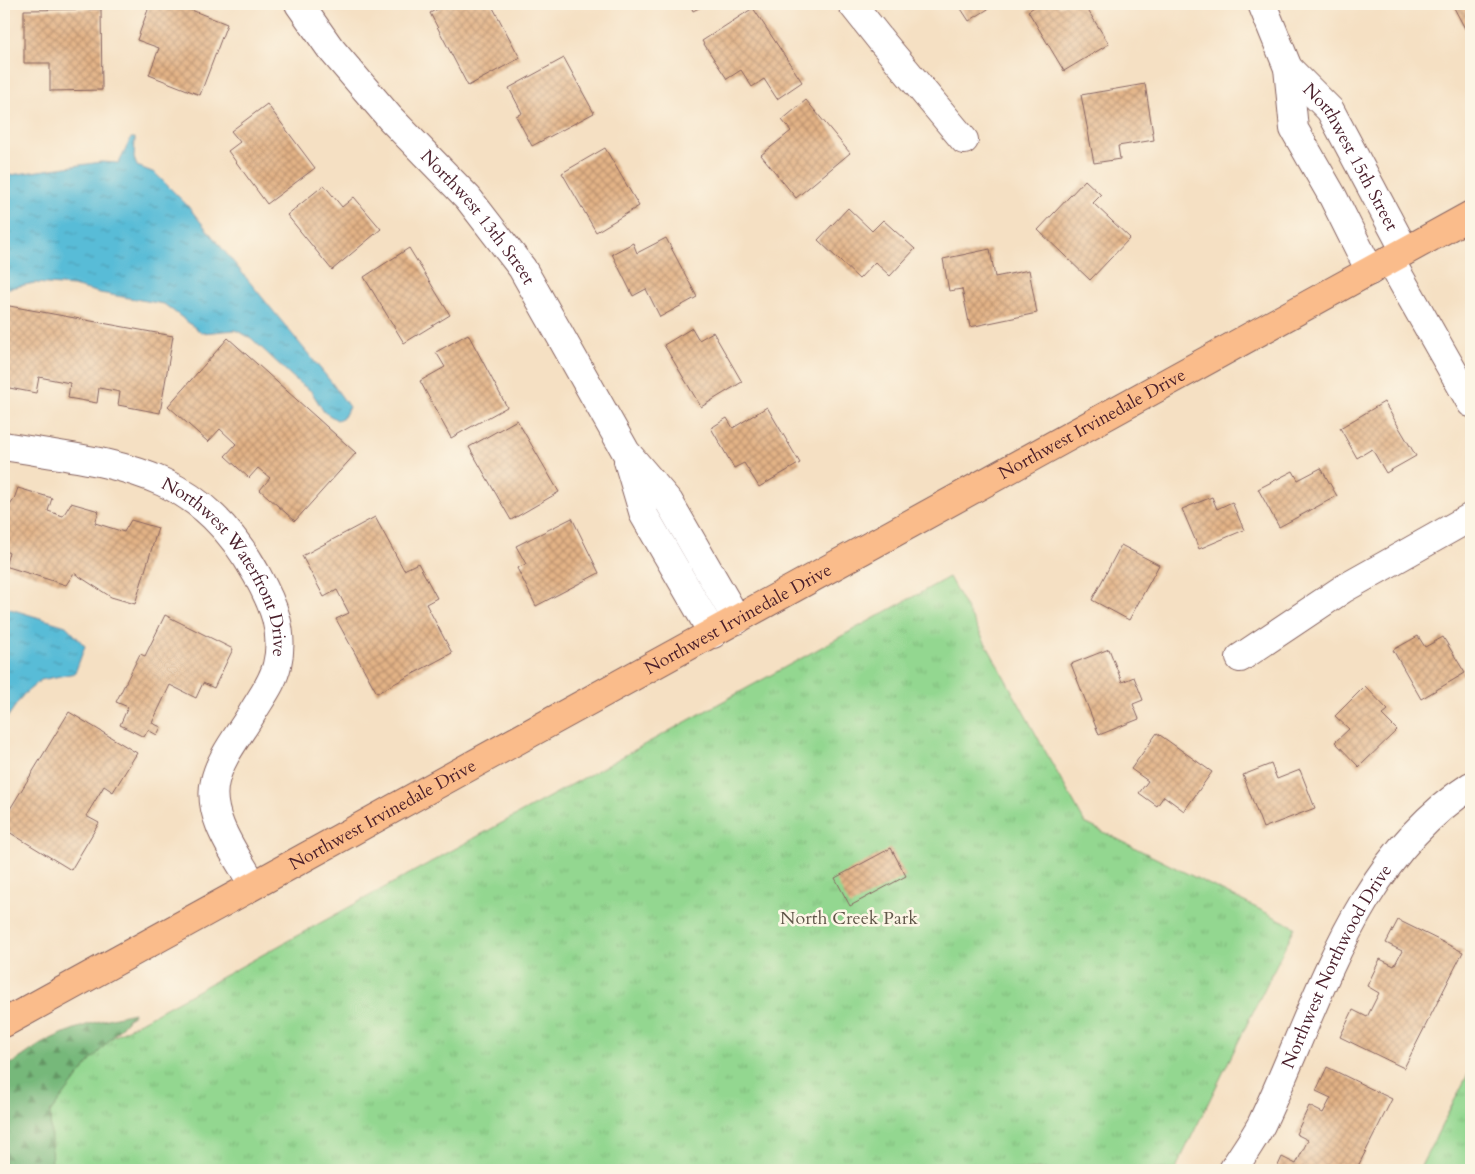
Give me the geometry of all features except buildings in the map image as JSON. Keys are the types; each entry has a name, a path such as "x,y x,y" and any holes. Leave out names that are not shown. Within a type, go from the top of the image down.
{"main road":[{"name":"Northwest Irvinedale Drive","path":"4,1022 713,634 1471,215"}],"street":[{"name":"Northwest 13th Street","path":"299,4 330,48 390,118 468,198 522,268 626,452 669,502 737,620"},
{"path":"852,4 964,140"},
{"name":"Northwest 15th Street","path":"1262,4 1288,68 1294,129 1333,197 1389,261"},
{"name":"Northwest 15th Street","path":"1288,68 1330,110 1389,261 1471,403"},
{"name":"Northwest Waterfront Drive","path":"4,446 137,470 174,486 206,508 231,534 251,564 277,615 280,639 277,665 267,689 222,764 215,782 214,802 217,818 253,885"},
{"name":"Northwest 13th Street","path":"626,452 644,515 713,634"},
{"path":"1240,658 1343,589 1471,517"},
{"name":"Northwest Northwood Drive","path":"1233,1170 1260,1126 1341,947 1361,908 1385,868 1413,834 1448,801 1471,786"}],"green space":[{"name":"North Creek Park","path":"949,577 1085,823 1295,927 1175,1170 4,1170 4,1097"},
{"path":"134,1013 88,1064 50,1113 52,1170 4,1170 4,1067 63,1033"},
{"path":"1471,1068 1471,1170 1419,1170"}],"water":[{"path":"131,138 135,138 134,158 137,166 155,173 186,204 332,383 349,407 344,417 337,420 324,412 311,391 298,382 251,338 235,330 202,333 164,304 100,293 73,286 35,283 4,289 4,176 101,162 119,163"},
{"path":"4,607 66,626 85,646 75,673 41,680 23,695 4,722"}]}
